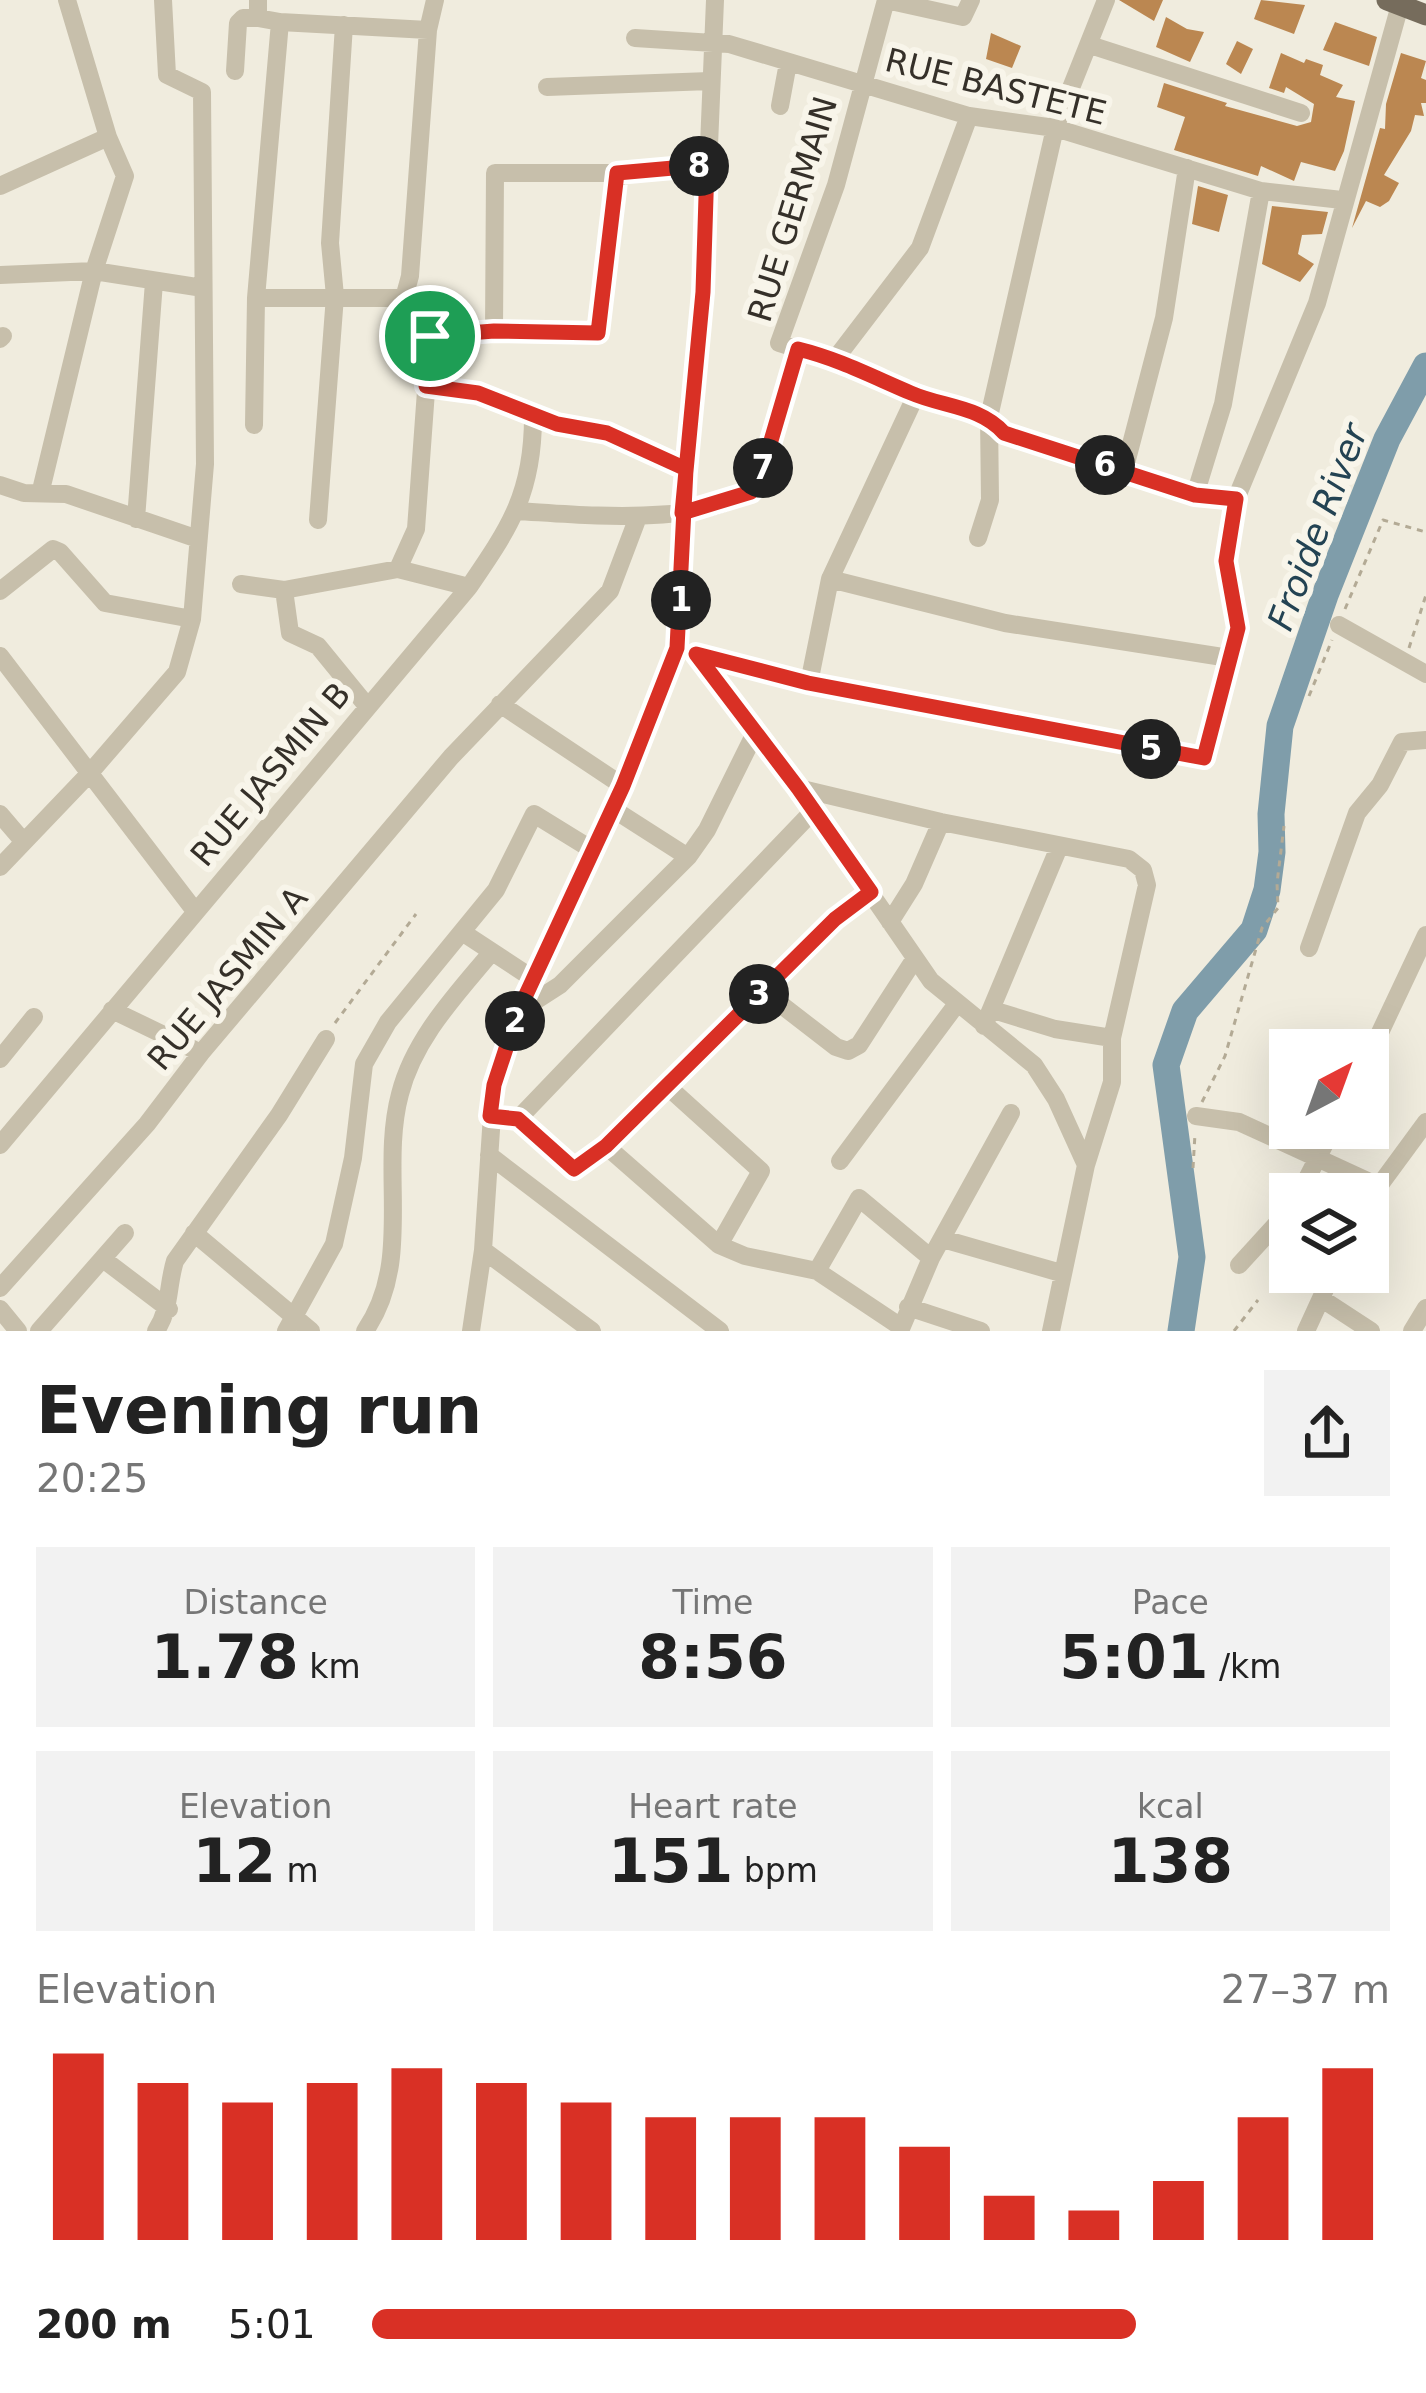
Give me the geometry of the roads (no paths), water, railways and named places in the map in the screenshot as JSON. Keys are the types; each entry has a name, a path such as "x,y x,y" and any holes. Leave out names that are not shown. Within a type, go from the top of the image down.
{"main road":[{"path":"1393,2 1426,15"}],"street":[{"path":"41,490 94,271 124,186 124,170 108,136 67,0"},
{"path":"0,867 177,672 192,619 206,464 202,92 167,75 164,0"},
{"path":"404,298 410,276 428,30 435,0"},
{"path":"471,1331 483,1250 494,1085 532,978 687,651 682,513 703,292 715,0"},
{"path":"886,0 963,17 971,0"},
{"name":"RUE GERMAIN","path":"682,513 751,492 760,478 798,349 779,343 836,185 886,0"},
{"path":"979,538 990,500 989,417 1055,128 1106,0"},
{"path":"687,651 808,683 1204,758 1238,628 1226,561 1236,499 1317,303 1393,2"},
{"path":"235,70 238,23 258,9 280,22 428,30"},
{"path":"254,424 256,298 280,22"},
{"path":"318,520 335,296 330,243 344,25"},
{"name":"RUE BASTETE","path":"635,38 712,41 969,116 1055,128 1261,191 1342,200"},
{"path":"1090,45 1301,112"},
{"path":"780,106 788,63"},
{"path":"547,87 710,81"},
{"path":"836,358 920,248 969,116"},
{"path":"0,186 108,136"},
{"path":"494,331 495,172 617,173 707,165"},
{"path":"1124,471 1165,318 1187,168"},
{"path":"430,336 494,331 598,333 617,173"},
{"path":"1195,495 1222,404 1261,191"},
{"path":"0,275 94,271 203,288"},
{"path":"136,520 154,282"},
{"path":"256,298 430,300 416,529 398,569"},
{"path":"798,349 836,358 916,395 989,417 1004,433 1195,495 1236,499"},
{"path":"426,386 478,393 533,417 607,433 686,469"},
{"path":"808,683 830,579 916,395"},
{"name":"RUE JASMIN B","path":"0,1145 469,587 524,497 533,450 533,417"},
{"path":"0,484 24,493 66,494 198,539"},
{"path":"517,512 638,517 682,513"},
{"name":"RUE JASMIN A","path":"0,1288 147,1124 201,1053 500,704 610,591 638,517"},
{"path":"0,592 53,549 105,603 192,619"},
{"path":"242,584 284,590 398,569 469,587"},
{"path":"830,579 1005,623 1229,658"},
{"path":"284,590 290,633 318,646 367,706"},
{"path":"1339,625 1426,674"},
{"path":"687,651 756,731 914,959 956,1005 988,1018 1112,1038"},
{"path":"0,656 195,911"},
{"path":"500,704 623,786"},
{"path":"518,1012 560,986 688,857 707,830 756,731"},
{"path":"1309,948 1357,813 1380,785 1402,742 1426,740"},
{"path":"798,788 1129,859 1146,876 1112,1038 1112,1082 1086,1165 1051,1331"},
{"path":"613,809 688,857"},
{"path":"518,1119 814,810"},
{"path":"0,814 22,842"},
{"path":"290,1325 334,1244 353,1158 364,1064 388,1022 496,890 533,814 594,851"},
{"path":"890,922 914,884 940,822"},
{"path":"988,1018 1059,847"},
{"path":"490,1116 518,1119 574,1169 606,1146 835,919 871,892"},
{"path":"462,932 532,978"},
{"path":"1385,1029 1419,973 1426,934"},
{"path":"365,1331 385,1292 391,1260 394,1149 405,1080 419,1047 490,954"},
{"path":"762,990 836,1047 848,1051 859,1045 914,959"},
{"path":"840,1161 956,1005"},
{"path":"112,1010 201,1053"},
{"path":"0,1058 34,1017"},
{"path":"988,1018 1034,1065 1056,1099 1086,1165"},
{"path":"156,1331 169,1309 170,1277 194,1233 266,1134 326,1039"},
{"path":"667,1086 761,1171 719,1245"},
{"path":"903,1322 931,1258 1011,1113"},
{"path":"1196,1116 1239,1122 1341,1173"},
{"path":"1387,1173 1426,1122"},
{"path":"606,1146 719,1245 745,1256 817,1270 903,1322 980,1331"},
{"path":"1312,1173 1324,1149"},
{"path":"489,1155 720,1331"},
{"path":"817,1270 859,1198 931,1258"},
{"path":"1239,1265 1269,1232"},
{"path":"194,1233 290,1325 311,1331"},
{"path":"39,1331 124,1234"},
{"path":"943,1239 1061,1273"},
{"path":"483,1250 592,1331"},
{"path":"103,1259 169,1309"},
{"path":"1306,1331 1324,1293"},
{"path":"1322,1299 1371,1331"},
{"path":"1412,1331 1426,1308"}],"waterway":[{"name":"Froide River","path":"1181,1331 1192,1257 1166,1065 1185,1011 1254,930 1267,890 1272,852 1280,726 1387,439 1426,366"}]}
